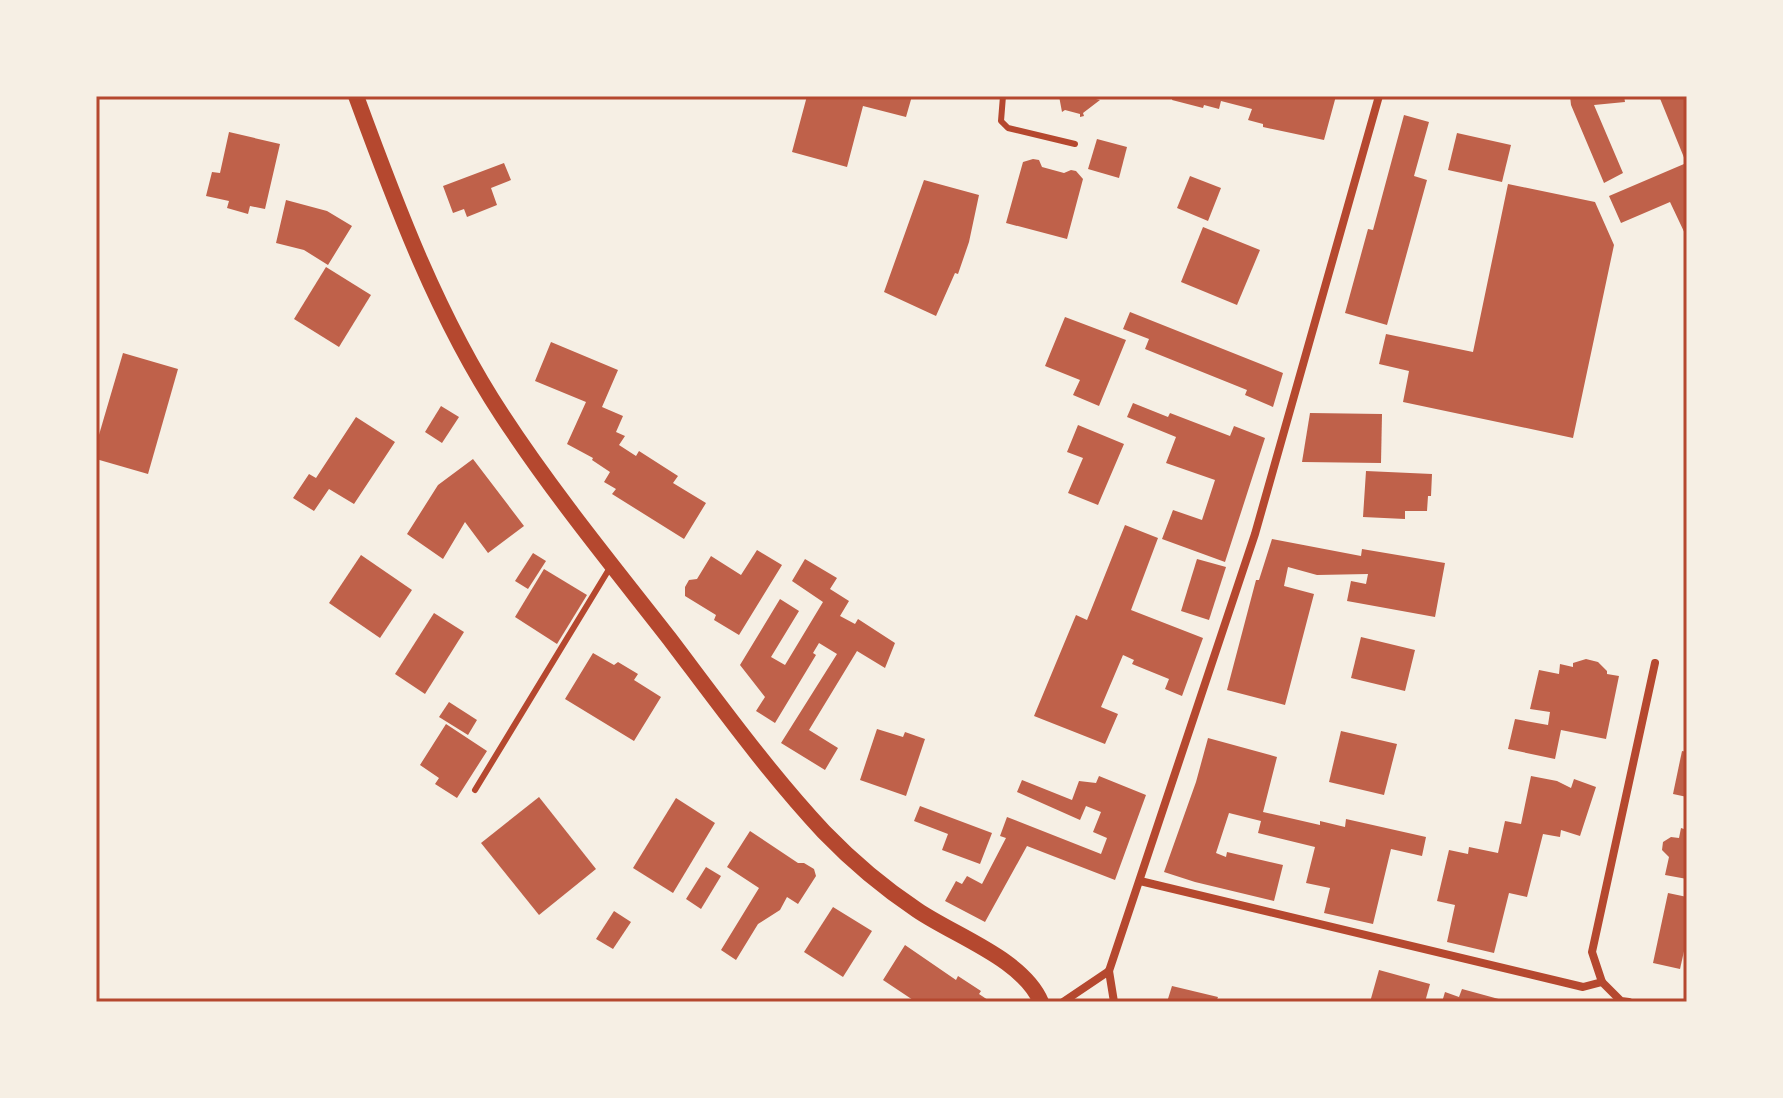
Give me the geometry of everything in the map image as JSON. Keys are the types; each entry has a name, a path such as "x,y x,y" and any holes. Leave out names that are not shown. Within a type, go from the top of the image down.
{"main road":[{"path":"356,96 419,256 476,371 502,415 611,566 735,725 826,834 875,879 917,910 1011,966 1035,987 1041,1002"}],"street":[{"path":"1114,1002 1109,971 1255,534 1379,96"},
{"path":"1629,1002 1621,1001 1602,982 1592,952 1655,663"},
{"path":"1140,881 1583,987 1602,982"},
{"path":"1063,1002 1109,971"}],"lane":[{"path":"1003,96 1001,121 1008,128 1075,144"},
{"path":"475,790 611,566"}],"building":[{"path":"807,96 912,96 906,117 863,106 847,167 792,152"},
{"path":"1059,96 1097,96 1096,99 1100,100 1080,117 1080,114 1062,112"},
{"path":"1173,96 1336,96 1324,140 1263,127 1263,124 1248,120 1252,109 1221,101 1219,109 1204,105 1203,108 1172,100"},
{"path":"1570,96 1624,96 1625,102 1594,105 1623,173 1604,183"},
{"path":"1659,96 1687,96 1687,165"},
{"path":"1404,115 1429,122 1414,176 1427,180 1387,325 1345,313 1368,229 1373,230"},
{"path":"229,132 280,144 265,209 250,206 248,214 227,208 229,201 206,196 212,172 220,173"},
{"path":"1457,133 1511,145 1502,182 1448,170"},
{"path":"1097,139 1127,147 1119,178 1088,169"},
{"path":"1039,160 1042,167 1064,173 1076,171 1083,179 1067,239 1006,223 1023,162"},
{"path":"504,163 511,180 491,188 497,205 467,217 464,209 453,213 443,186"},
{"path":"1684,164 1687,172 1687,238 1670,202 1621,223 1609,196"},
{"path":"1190,176 1221,188 1208,221 1177,208"},
{"path":"924,180 979,195 969,242 958,274 955,273 936,316 884,292"},
{"path":"1508,184 1595,202 1614,245 1573,438 1403,402 1409,371 1379,364 1386,334 1473,352"},
{"path":"286,200 327,211 352,226 328,265 304,250 276,243"},
{"path":"1203,227 1260,250 1237,305 1181,282"},
{"path":"326,267 371,295 339,347 294,319"},
{"path":"1130,312 1283,373 1273,407 1245,395 1247,390 1145,349 1149,339 1123,329"},
{"path":"1065,317 1126,340 1099,406 1073,395 1080,380 1045,366"},
{"path":"551,342 618,370 602,407 623,416 616,432 625,436 619,445 636,456 639,451 678,476 673,483 706,503 684,539 612,494 616,489 604,482 610,472 593,458 567,444 586,402 535,381"},
{"path":"123,353 178,369 148,474 96,459 96,445"},
{"path":"1133,403 1168,417 1170,413 1230,436 1234,426 1265,438 1225,562 1162,539 1173,510 1202,520 1215,480 1166,463 1176,437 1127,417"},
{"path":"441,406 459,417 442,443 425,432"},
{"path":"1310,413 1382,414 1381,463 1302,462"},
{"path":"356,417 395,442 354,504 329,489 314,511 293,498 309,474 316,478"},
{"path":"1078,425 1124,444 1098,505 1068,493 1083,458 1067,452"},
{"path":"473,459 524,526 488,553 465,522 443,559 407,534 438,485"},
{"path":"1366,471 1432,474 1427,511 1405,511 1405,519 1363,517"},
{"path":"1125,525 1158,538 1131,610 1203,638 1182,696 1165,689 1169,679 1132,664 1134,660 1123,655 1101,707 1118,714 1105,744 1034,716 1076,615 1087,620"},
{"path":"1272,539 1361,556 1362,549 1445,563 1435,617 1347,601 1351,581 1366,584 1368,574 1317,575 1288,567 1284,586 1314,594 1285,705 1227,690 1256,580 1259,580"},
{"path":"757,550 782,565 739,635 714,620 716,615 685,596 685,587 689,580 697,579 711,556 741,575"},
{"path":"533,553 546,561 528,589 515,581"},
{"path":"361,555 412,590 380,638 329,603"},
{"path":"805,559 837,578 830,589 849,601 840,616 855,624 858,619 895,643 885,668 857,651 809,730 838,748 825,770 781,743 837,654 819,643 813,653 816,655 775,723 756,711 765,697 740,665 780,599 799,611 771,657 785,665 823,602 792,581"},
{"path":"1197,559 1226,567 1209,620 1181,611"},
{"path":"544,569 587,595 557,644 515,617"},
{"path":"434,613 464,632 425,694 395,674"},
{"path":"1361,637 1415,650 1405,691 1351,678"},
{"path":"593,653 614,665 618,662 638,674 634,680 661,697 634,741 565,699"},
{"path":"1586,659 1598,662 1607,674 1619,676 1606,739 1561,730 1555,759 1508,749 1515,719 1548,725 1550,712 1530,709 1539,670 1559,674 1560,664 1573,667 1573,663"},
{"path":"449,702 477,720 468,735 439,717"},
{"path":"446,724 487,751 457,798 435,784 439,778 420,765"},
{"path":"877,729 903,737 905,732 925,739 906,796 860,780"},
{"path":"1341,731 1397,744 1384,795 1329,782"},
{"path":"1208,738 1277,757 1263,812 1320,825 1320,821 1345,827 1346,819 1426,837 1422,856 1391,849 1373,924 1324,913 1330,888 1306,883 1315,847 1258,833 1261,821 1229,813 1216,853 1226,857 1227,852 1283,865 1274,901 1164,872"},
{"path":"1682,751 1687,752 1687,797 1673,794"},
{"path":"1099,776 1146,795 1115,880 1027,846 985,922 945,901 956,881 962,884 967,876 982,884 1006,838 1000,836 1007,817 1101,854 1107,838 1093,832 1101,812 1086,806 1080,820 1017,792 1022,780 1072,800 1079,781 1096,783"},
{"path":"1531,776 1557,781 1571,788 1574,779 1596,787 1580,836 1561,830 1560,837 1543,834 1527,897 1509,893 1494,953 1447,942 1455,905 1437,901 1449,850 1468,854 1469,847 1498,853 1505,821 1521,824"},
{"path":"539,797 596,869 539,915 481,843"},
{"path":"676,798 715,823 673,893 633,868"},
{"path":"920,806 992,833 980,864 942,850 948,834 914,821"},
{"path":"1681,828 1687,830 1687,879 1665,875 1669,857 1662,850 1663,842 1671,837 1679,838"},
{"path":"750,831 798,863 814,869 816,876 798,904 787,897 780,910 758,924 736,960 721,950 759,888 727,867"},
{"path":"706,867 721,876 701,909 686,899"},
{"path":"1668,893 1687,897 1687,938 1680,969 1653,963"},
{"path":"833,907 872,931 843,977 804,952"},
{"path":"614,911 631,922 613,949 596,939"},
{"path":"905,945 956,980 958,976 981,991 979,994 988,1000 916,1002 883,980"},
{"path":"1379,970 1430,984 1425,1002 1370,1002"},
{"path":"1172,986 1218,997 1216,1002 1167,1002"},
{"path":"1462,989 1506,1002 1442,1002 1445,992 1459,997"}]}
